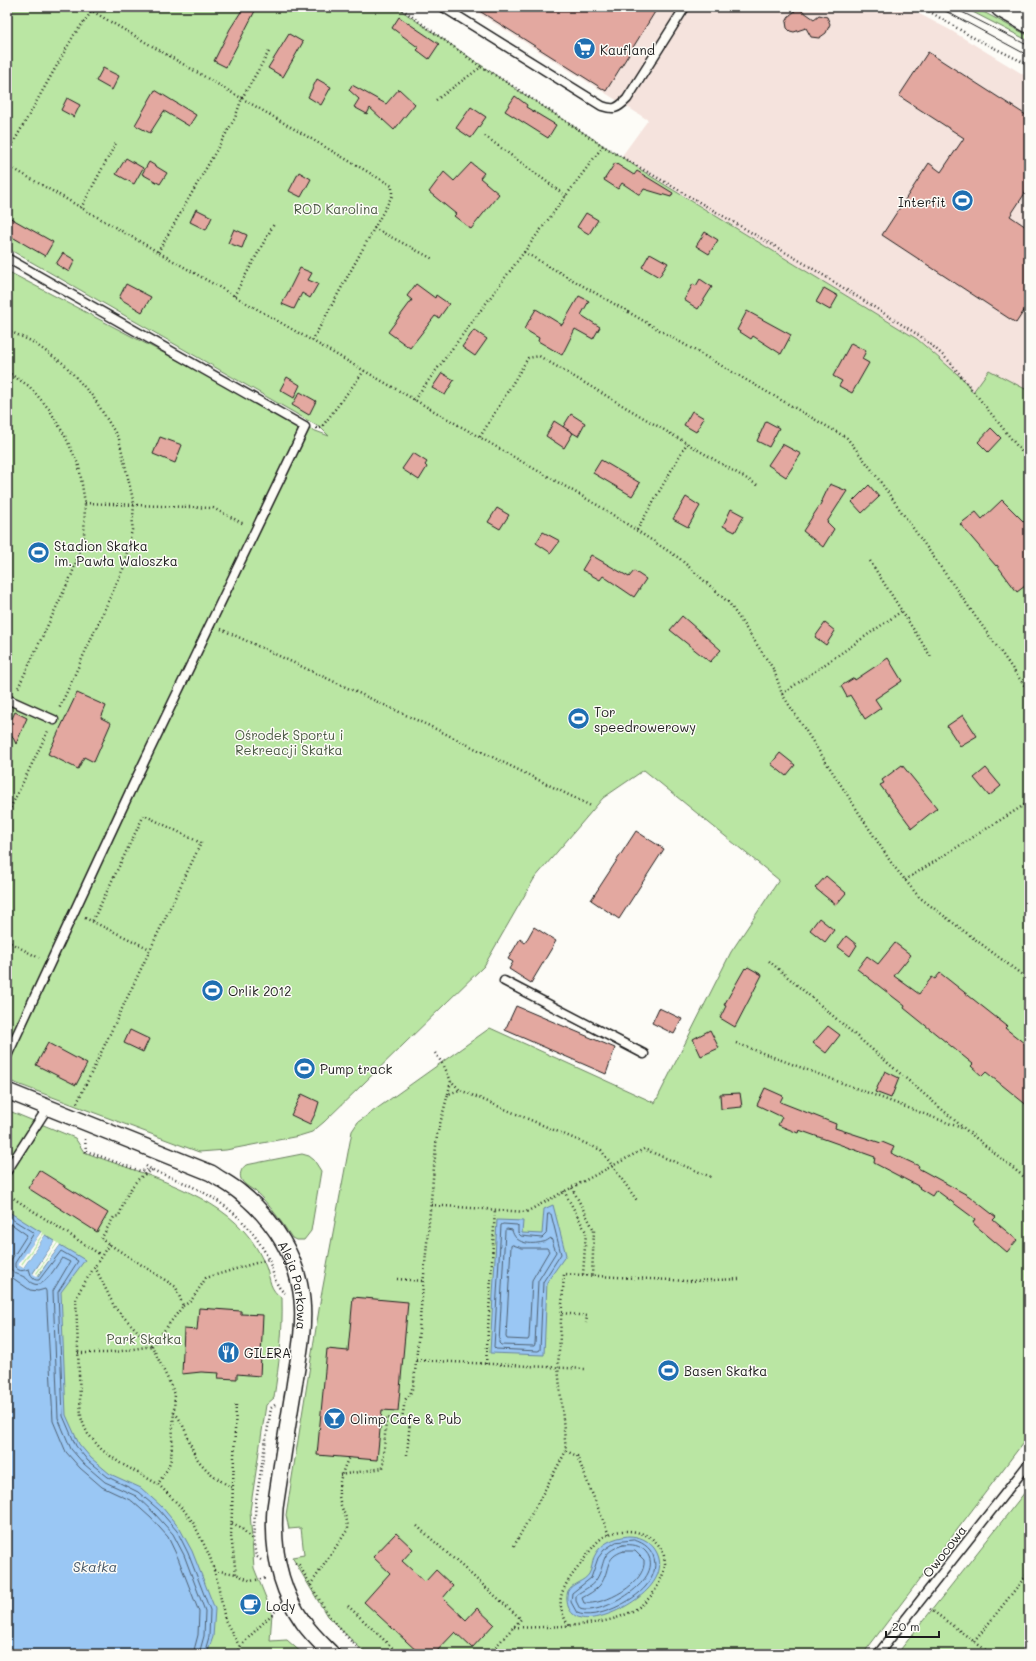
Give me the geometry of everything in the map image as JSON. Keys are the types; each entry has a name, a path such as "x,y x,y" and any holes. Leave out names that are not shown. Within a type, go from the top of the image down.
{"street":[{"path":"1002,7 1029,22"},
{"name":"Aleja Parkowa","path":"7,1091 211,1173 241,1193 276,1229 289,1253 298,1278 302,1300 301,1343 275,1508 274,1533 279,1572 290,1601 303,1622 332,1654"}],"lane":[{"path":"443,7 602,106 611,109 619,107 627,100 685,7"},
{"path":"7,258 306,427 133,785 7,1056"},
{"path":"7,699 54,720"},
{"path":"504,981 644,1054"},
{"path":"7,1171 48,1107"},
{"name":"Owocowa","path":"878,1654 1029,1464"}],"path":[{"path":"87,7 392,186 392,196 312,341"},
{"path":"7,154 74,35 92,11 92,7"},
{"path":"399,7 481,67 508,83 603,146 807,265 920,336 950,362 1029,461"},
{"path":"922,7 972,37 1029,65"},
{"path":"158,252 235,118 242,98 270,50"},
{"path":"436,100 481,67"},
{"path":"485,136 566,196"},
{"path":"81,208 116,143"},
{"path":"414,400 603,146"},
{"path":"7,165 599,506 679,558 729,603 774,670 782,694 892,864 919,897 1029,980"},
{"path":"234,296 274,224"},
{"path":"374,228 434,259"},
{"path":"524,252 847,438 872,470 1029,692"},
{"path":"7,335 8,331 31,341 64,364 94,398 120,439 134,504 132,530 123,570 54,720 7,815"},
{"path":"480,437 528,358 539,356 759,486"},
{"path":"306,427 321,428 364,371"},
{"path":"7,372 29,386 49,409 80,466 85,503 84,538 72,574 15,695"},
{"path":"637,530 687,443"},
{"path":"85,503 213,508 256,530"},
{"path":"870,561 931,657"},
{"path":"782,694 902,611"},
{"path":"211,624 323,678 438,730 591,806"},
{"path":"905,880 1029,802"},
{"path":"75,1107 201,842 144,815 92,922"},
{"path":"74,912 150,949"},
{"path":"7,941 28,952"},
{"path":"769,961 966,1130 1029,1181"},
{"path":"736,1043 966,1130"},
{"path":"435,1054 444,1066 451,1081 460,1090 601,1150 638,1202"},
{"path":"402,1419 405,1400 411,1392 414,1383 437,1135 451,1081"},
{"path":"448,1094 460,1090"},
{"path":"84,1138 86,1151 140,1171 152,1170 185,1183 226,1207 240,1219 251,1232 269,1259 279,1290 287,1295"},
{"path":"430,1205 526,1212 644,1149 712,1177"},
{"path":"152,1170 141,1176 128,1192 119,1216 114,1217 101,1239 176,1286 183,1306"},
{"path":"572,1188 594,1230 592,1276"},
{"path":"564,1191 586,1232 583,1275"},
{"path":"7,1194 101,1255"},
{"path":"486,1364 496,1209"},
{"path":"109,1244 101,1255 76,1299 81,1417 88,1434 102,1450 111,1457 158,1484 183,1509 194,1524 210,1557 225,1620 240,1647"},
{"path":"78,1353 109,1353 152,1346 183,1306 191,1302 206,1278 269,1259"},
{"path":"95,1267 115,1308 152,1346 175,1394 171,1459 168,1468 158,1484"},
{"path":"514,1546 566,1451 558,1367 564,1274 687,1281 740,1279"},
{"path":"397,1279 423,1281"},
{"path":"562,1313 587,1316 586,1323"},
{"path":"416,1360 585,1369"},
{"path":"263,1566 262,1561 256,1556 253,1540 257,1489 271,1408 278,1401"},
{"path":"236,1405 232,1523 232,1548 236,1574"},
{"path":"174,1413 179,1416 195,1454 202,1465 233,1488"},
{"path":"340,1476 383,1468 386,1418 410,1420 407,1455"},
{"path":"566,1451 577,1456 609,1535"},
{"path":"310,1584 348,1529 348,1521 342,1508 339,1488 340,1476 349,1457"},
{"path":"232,1523 240,1527 253,1540"},
{"path":"417,1526 521,1619 489,1654"},
{"path":"514,1627 527,1628 569,1626 602,1622 630,1612 649,1598 658,1587 663,1575 665,1563 663,1552 649,1536 638,1532 626,1531 602,1538 594,1546 561,1593 561,1609 569,1626"},
{"path":"294,1562 299,1565 329,1616 350,1640 365,1654"},
{"path":"214,1570 236,1574 251,1581 266,1578 265,1572"},
{"path":"974,1642 1029,1572"},
{"path":"920,1602 991,1654"},
{"path":"348,1606 399,1654"},
{"path":"238,1654 240,1647 272,1613 279,1609"}],"shaded area":[{"path":"469,7 906,7 950,30 1029,78 1029,391 974,392 964,380 917,339 621,157 648,120"}],"green space":[{"path":"7,7 396,7 516,89 652,177 917,339 964,380 973,392 989,370 1029,391 1029,1435 863,1654 366,1654 327,1616 292,1557 304,1555 301,1528 289,1529 286,1515 321,1297 352,1131 358,1122 490,1028 655,1103 731,952 779,880 644,770 603,798 534,879 484,966 312,1132 299,1136 226,1150 199,1152 7,1080 7,271 305,427 329,436 321,428 7,248"},
{"path":"963,7 974,7 1029,36 1029,41"},
{"name":"Park Skałka","path":"7,1110 75,1138 84,1152 169,1183 211,1204 229,1217 244,1231 259,1252 273,1288 282,1298 282,1324 278,1373 274,1398 266,1405 250,1511 254,1568 272,1613 270,1641 287,1640 303,1654 7,1654"},
{"path":"302,1154 309,1156 314,1160 321,1171 311,1231 304,1240 296,1240 292,1238 266,1202 255,1191 243,1183 240,1175 242,1169 246,1165"},
{"path":"1029,1487 1029,1654 897,1654"}],"water":[{"path":"553,1205 566,1255 547,1282 544,1355 490,1353 497,1220 523,1221 522,1233 542,1234 544,1209"},
{"name":"Skałka","path":"9,1212 41,1232 19,1265 23,1268 45,1235 55,1241 33,1273 38,1276 60,1245 85,1260 61,1292 66,1415 79,1444 91,1458 110,1474 141,1488 162,1507 180,1529 192,1551 215,1609 213,1637 207,1654 7,1654 7,1214"},
{"path":"628,1536 643,1539 654,1548 659,1560 659,1572 653,1583 644,1593 633,1601 621,1609 609,1614 585,1619 573,1614 570,1611 567,1601 568,1591 570,1588 587,1577 591,1570 594,1557 600,1548 608,1542"}],"pier":[{"path":"41,1232 43,1233 21,1264 22,1265 44,1234 45,1235 23,1268 18,1265"},
{"path":"55,1241 57,1243 36,1273 37,1274 58,1243 60,1245 37,1276 33,1274"}],"building":[{"path":"244,7 257,7 226,67 214,61 230,29"},
{"name":"Kaufland","path":"473,7 658,7 606,91"},
{"path":"793,7 797,7 814,19 819,15 827,17 830,24 826,33 819,38 811,37 806,28 794,32 790,31 787,28 786,22 790,15 795,11"},
{"path":"399,17 439,44 429,59 417,50 419,48 392,28"},
{"path":"289,34 303,42 283,77 268,68"},
{"name":"Interfit","path":"928,52 1029,117 1029,187 1010,216 1029,229 1029,303 1016,323 882,235 929,163 941,172 964,138 899,96"},
{"path":"103,68 119,76 112,90 96,81"},
{"path":"317,79 331,87 321,105 308,97"},
{"path":"352,85 386,104 399,89 415,104 394,130 370,108 367,114 354,107 359,99 349,90"},
{"path":"155,90 196,115 189,126 164,111 150,133 135,125"},
{"path":"515,96 527,105 526,107 556,125 548,138 505,111"},
{"path":"67,98 80,105 74,117 61,110"},
{"path":"471,107 486,117 471,138 456,128"},
{"path":"126,158 143,168 134,184 116,174"},
{"path":"149,162 167,173 160,184 142,174"},
{"path":"471,163 484,173 480,178 499,194 471,229 454,216 456,214 429,192 444,172 454,181"},
{"path":"615,163 634,175 637,171 673,193 671,197 644,189 640,195 622,183 618,189 604,180"},
{"path":"299,172 311,179 301,197 289,191"},
{"path":"196,209 212,217 206,230 190,222"},
{"path":"586,213 598,220 589,234 577,227"},
{"path":"7,216 53,242 45,256 7,234"},
{"path":"234,229 247,235 242,248 228,243"},
{"path":"705,232 718,240 709,254 696,246"},
{"path":"63,253 75,260 69,272 56,264"},
{"path":"650,253 668,263 659,277 642,267"},
{"path":"300,268 312,273 308,280 318,284 310,298 302,293 294,309 282,304"},
{"path":"700,279 712,287 698,309 684,300 693,284 696,286"},
{"path":"126,284 151,297 142,312 119,298"},
{"path":"416,284 435,298 436,295 449,304 439,318 435,316 410,348 388,332 412,300 407,296"},
{"path":"824,288 838,296 830,310 816,302"},
{"path":"579,296 589,301 581,315 600,327 593,339 575,329 562,355 538,341 539,338 524,329 536,309 562,325"},
{"path":"747,311 791,335 781,354 753,336 751,339 737,330"},
{"path":"474,330 487,339 475,356 462,347"},
{"path":"851,343 866,351 862,359 869,363 852,393 839,386 842,381 833,376"},
{"path":"442,373 454,380 445,395 432,388"},
{"path":"287,377 300,385 294,398 280,390"},
{"path":"300,392 316,401 309,415 292,405"},
{"path":"692,411 704,418 696,432 684,425"},
{"path":"571,414 585,423 578,436 563,427"},
{"path":"554,421 573,433 564,448 546,436"},
{"path":"766,421 779,428 769,447 757,441"},
{"path":"991,428 1001,438 988,452 978,442"},
{"path":"160,437 182,445 175,463 153,454"},
{"path":"782,444 801,454 786,477 768,465"},
{"path":"413,453 427,462 425,465 427,467 419,480 402,469"},
{"path":"601,460 640,483 632,496 593,473"},
{"path":"830,484 847,491 827,522 834,529 823,547 803,531 820,505"},
{"path":"869,485 879,497 862,513 852,502"},
{"path":"686,497 700,506 688,527 673,519"},
{"path":"1002,500 1029,527 1029,583 1017,592 997,565 996,566 960,524 976,512 982,519"},
{"path":"497,508 509,515 500,529 488,522"},
{"path":"731,509 744,516 735,532 723,526"},
{"path":"543,532 560,541 551,553 536,543"},
{"path":"591,555 629,577 634,571 646,579 634,597 603,576 600,580 582,570"},
{"path":"682,616 721,650 710,662 670,630"},
{"path":"825,623 835,631 826,645 815,637"},
{"path":"888,658 902,681 875,699 881,708 865,719 850,695 847,697 841,686 854,678 855,680"},
{"path":"77,693 106,706 101,718 111,723 94,762 84,757 78,769 48,754"},
{"path":"15,712 27,718 16,744 8,727"},
{"path":"963,715 977,736 960,746 947,726"},
{"path":"780,753 795,765 786,776 771,764"},
{"path":"902,765 937,808 912,828 880,785 884,783 882,780"},
{"path":"986,768 1001,786 989,796 974,778"},
{"path":"636,831 664,849 619,919 591,900"},
{"path":"826,876 846,893 836,905 815,888"},
{"path":"819,918 834,930 825,942 810,930"},
{"path":"534,927 556,941 531,983 509,969 513,962 508,959 520,939 525,943"},
{"path":"846,936 857,945 850,956 838,947"},
{"path":"895,943 911,955 894,976 919,994 932,977 935,979 940,973 1007,1026 1005,1028 1029,1047 1029,1107 986,1072 982,1076 971,1066 973,1064 904,1008 905,1006 857,969 867,956 878,964"},
{"path":"748,967 762,975 735,1027 720,1018 726,1006 724,1005 745,968 746,969"},
{"path":"516,1006 615,1048 606,1074 505,1030"},
{"path":"659,1008 682,1019 674,1034 652,1023"},
{"path":"828,1026 840,1035 826,1053 813,1043"},
{"path":"130,1030 149,1039 143,1052 124,1043"},
{"path":"710,1030 719,1048 701,1056 693,1039"},
{"path":"48,1043 87,1064 76,1085 36,1065"},
{"path":"885,1071 899,1078 891,1098 875,1092"},
{"path":"765,1088 783,1096 780,1102 836,1124 835,1128 894,1147 891,1153 919,1166 918,1168 969,1196 996,1217 993,1220 1017,1240 1007,1252 975,1225 973,1222 975,1219 936,1190 932,1196 919,1188 920,1187 874,1163 875,1157 799,1130 798,1133 778,1125 782,1117 757,1105"},
{"path":"740,1093 742,1107 721,1109 720,1094"},
{"path":"302,1094 319,1102 310,1124 291,1115"},
{"path":"39,1170 108,1213 97,1232 28,1188"},
{"path":"353,1297 408,1302 398,1411 382,1410 377,1460 317,1455 327,1349 348,1351"},
{"name":"GILERA","path":"199,1308 241,1311 241,1314 263,1315 260,1376 237,1374 237,1379 218,1378 219,1373 201,1372 182,1374 184,1329 197,1330"},
{"path":"396,1533 413,1549 402,1561 425,1582 436,1570 453,1586 443,1598 466,1620 477,1608 494,1624 472,1648 455,1632 434,1654 420,1654 364,1602 390,1573 373,1557"}],"tram line":[{"path":"938,7 1029,56"},
{"path":"952,7 1029,46"}],"place":[{"name":"Kaufland","path":"585,49"},
{"name":"Interfit","path":"962,201"},
{"name":"Stadion Skałka im. Pawła Waloszka","path":"39,552"},
{"name":"Tor speedrowerowy","path":"578,718"},
{"name":"Orlik 2012","path":"213,990"},
{"name":"Pump track","path":"305,1068"},
{"name":"GILERA","path":"228,1352"},
{"name":"Basen Skałka","path":"669,1370"},
{"name":"Olimp Cafe & Pub","path":"334,1418"},
{"name":"Lody","path":"250,1605"}],"park label":[{"name":"ROD Karolina","path":"336,208"},
{"name":"Ośrodek Sportu i Rekreacji Skałka","path":"289,742"}]}
